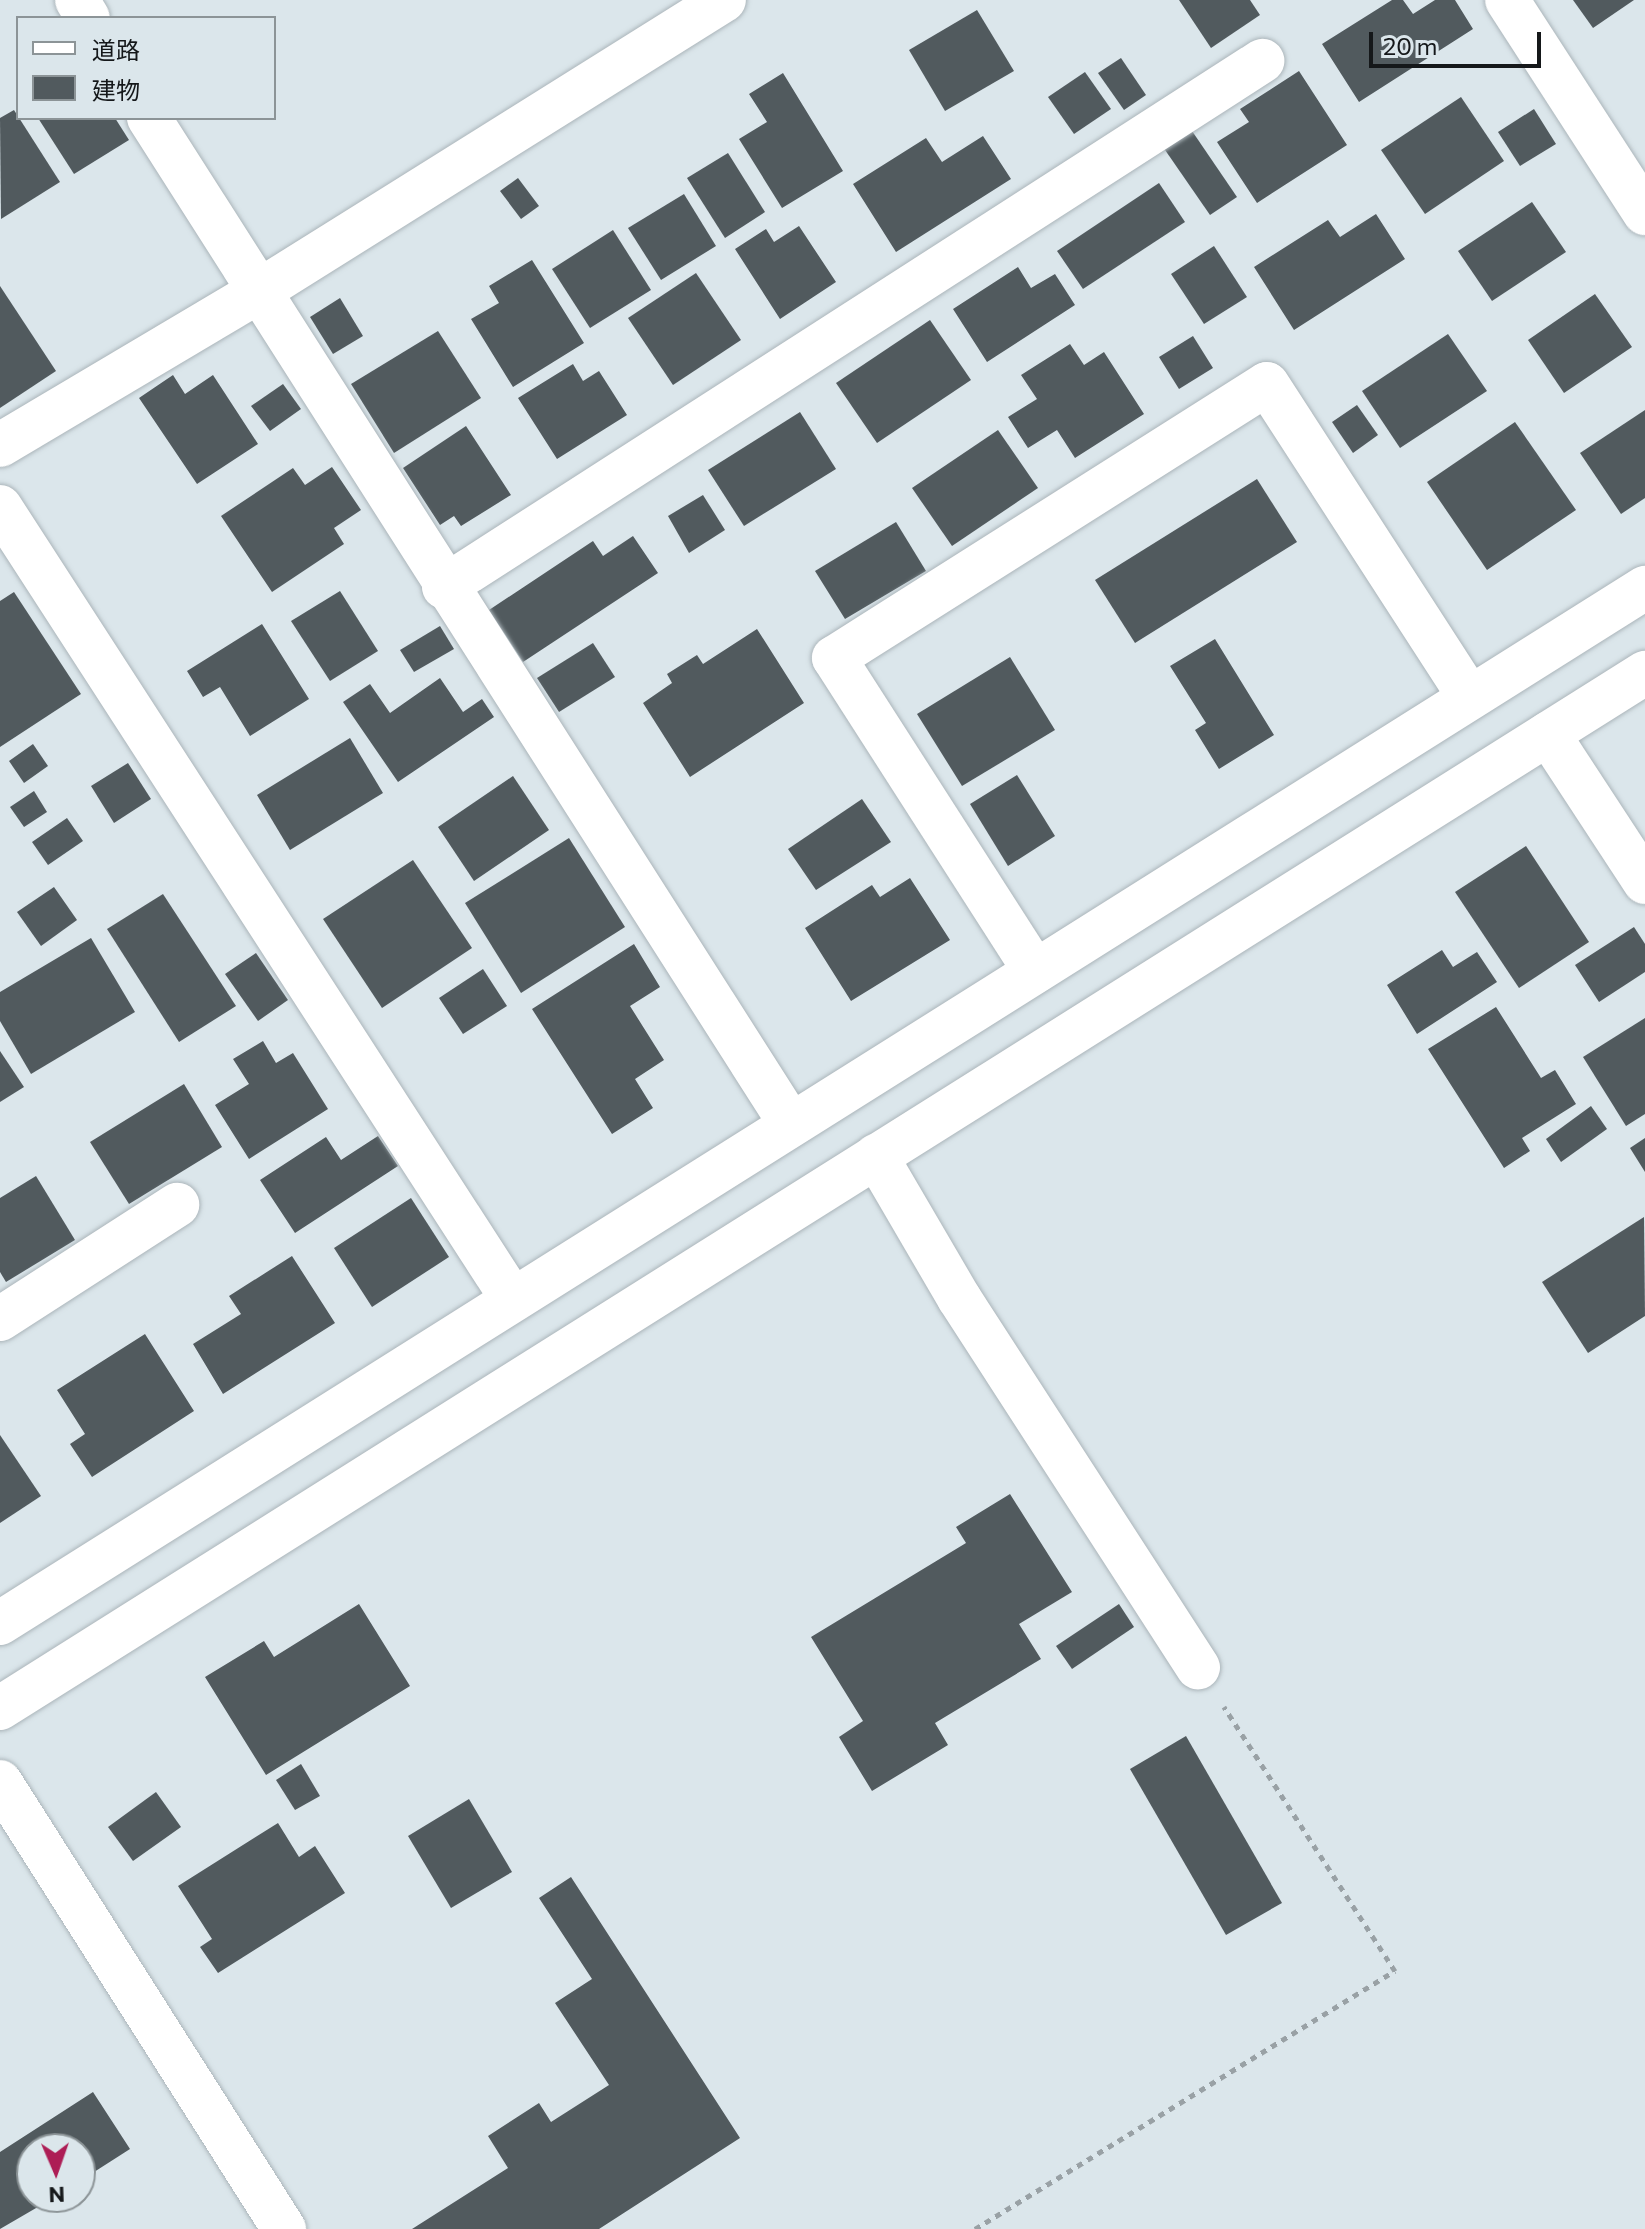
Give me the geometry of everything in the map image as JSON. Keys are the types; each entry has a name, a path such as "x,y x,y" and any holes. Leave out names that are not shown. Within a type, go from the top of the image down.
{"street":[{"path":"0,445 256,293 724,0"},
{"path":"1507,0 1645,213"},
{"path":"444,587 1262,61"},
{"path":"150,120 256,293 790,1123"},
{"path":"1035,971 834,658 1267,384 1469,696"},
{"path":"0,507 513,1300"},
{"path":"0,1623 790,1123 1645,588"},
{"path":"0,1708 1645,673"},
{"path":"1548,734 1645,882"},
{"path":"876,1156 959,1298 1198,1667"},
{"path":"0,1319 177,1205"},
{"path":"0,1782 284,2229"}],"path":[{"path":"975,2229 1395,1971 1198,1667"}],"building":[{"path":"1179,0 1250,0 1260,15 1211,48"},
{"path":"1392,0 1403,0 1413,14 1435,0 1455,0 1473,29 1359,102 1322,44"},
{"path":"1573,0 1634,0 1593,28"},
{"path":"977,10 1014,71 945,111 909,50"},
{"path":"1121,58 1146,95 1124,110 1098,73"},
{"path":"1299,71 1347,145 1257,203 1217,142 1249,122 1240,109"},
{"path":"1085,72 1111,109 1074,134 1048,97"},
{"path":"783,73 843,171 782,208 739,139 767,122 749,94"},
{"path":"1461,97 1504,161 1425,214 1381,150"},
{"path":"1534,109 1556,144 1520,166 1498,132"},
{"path":"14,110 16,120 20,120 60,182 1,219 0,118"},
{"path":"39,120 116,120 129,140 74,174"},
{"path":"1190,128 1237,197 1210,215 1163,147"},
{"path":"983,136 1011,179 896,252 853,184 926,138 942,162"},
{"path":"728,153 765,212 725,238 687,178"},
{"path":"518,178 539,206 521,219 500,191"},
{"path":"1159,183 1185,222 1083,289 1057,251"},
{"path":"684,194 716,246 661,280 628,228"},
{"path":"1532,202 1566,252 1492,301 1458,251"},
{"path":"1376,214 1405,259 1294,330 1254,267 1328,220 1340,237"},
{"path":"799,226 836,282 780,319 735,249 766,229 774,242"},
{"path":"613,230 651,290 590,328 552,269"},
{"path":"1214,246 1247,297 1204,324 1171,274"},
{"path":"532,260 584,343 513,387 471,319 499,303 489,286"},
{"path":"1018,267 1031,288 1055,274 1075,305 987,362 953,309"},
{"path":"696,273 741,340 673,385 628,318"},
{"path":"0,286 56,371 0,408"},
{"path":"1595,294 1632,347 1564,393 1528,340"},
{"path":"340,298 363,336 333,354 310,317"},
{"path":"930,320 971,380 877,443 836,383"},
{"path":"438,331 481,398 394,453 351,384"},
{"path":"1448,334 1487,391 1400,448 1362,391"},
{"path":"1193,336 1213,368 1179,389 1159,357"},
{"path":"1070,344 1084,365 1104,352 1144,414 1075,458 1057,430 1028,448 1008,417 1037,399 1021,375"},
{"path":"573,364 583,381 599,371 627,415 557,459 518,398"},
{"path":"173,375 185,394 213,375 258,444 197,484 139,398"},
{"path":"283,384 301,409 270,431 251,406"},
{"path":"1357,405 1378,435 1353,453 1332,422"},
{"path":"1645,410 1645,498 1621,514 1580,453"},
{"path":"800,412 836,469 744,526 708,470"},
{"path":"1515,422 1576,510 1487,570 1427,482"},
{"path":"466,426 511,495 461,526 454,516 440,525 403,468"},
{"path":"998,430 1038,488 952,546 912,488"},
{"path":"332,467 361,510 334,528 344,544 272,592 221,516 293,468 305,485"},
{"path":"1257,479 1297,542 1135,643 1095,580"},
{"path":"703,495 725,530 689,553 668,516"},
{"path":"896,522 926,571 845,619 815,571"},
{"path":"633,536 658,573 523,662 489,610 593,541 603,556"},
{"path":"340,591 378,651 330,681 291,621"},
{"path":"14,592 81,694 0,747 0,601"},
{"path":"262,624 309,699 250,736 220,687 203,697 187,671"},
{"path":"440,626 454,649 414,672 400,650"},
{"path":"757,629 804,703 690,777 643,703 672,683 667,674 697,655 703,664"},
{"path":"1215,639 1274,735 1219,769 1195,730 1206,723 1170,666"},
{"path":"593,643 615,677 559,712 537,678"},
{"path":"1010,657 1055,730 962,786 917,714"},
{"path":"440,678 463,712 482,699 494,717 398,782 343,702 370,684 390,713"},
{"path":"350,738 383,793 290,850 257,795"},
{"path":"33,744 48,766 24,783 9,761"},
{"path":"128,763 151,799 114,823 91,786"},
{"path":"1017,775 1055,836 1008,866 970,804"},
{"path":"513,776 549,830 474,881 438,827"},
{"path":"34,791 47,812 24,827 10,807"},
{"path":"862,799 891,842 816,890 788,849"},
{"path":"67,818 83,841 48,865 32,842"},
{"path":"569,838 625,927 521,993 465,903"},
{"path":"1526,846 1589,942 1519,988 1455,892"},
{"path":"413,860 472,948 382,1008 323,919"},
{"path":"910,878 950,940 851,1001 805,928 872,885 880,897"},
{"path":"54,887 77,920 41,946 17,912"},
{"path":"163,894 236,1006 179,1042 107,929"},
{"path":"1634,927 1645,944 1645,972 1599,1002 1575,965"},
{"path":"91,938 135,1012 31,1074 0,1021 0,992"},
{"path":"634,944 660,987 630,1006 664,1060 635,1079 653,1108 612,1134 532,1009"},
{"path":"1442,950 1453,967 1477,952 1497,982 1417,1034 1387,985"},
{"path":"256,953 288,1000 258,1021 225,974"},
{"path":"483,969 507,1006 463,1034 439,998"},
{"path":"1496,1007 1541,1078 1555,1070 1576,1104 1522,1138 1530,1151 1504,1168 1428,1049"},
{"path":"1645,1018 1645,1114 1626,1126 1583,1057"},
{"path":"263,1041 276,1063 293,1053 328,1109 249,1159 215,1105 249,1084 233,1059"},
{"path":"0,1051 24,1087 0,1102"},
{"path":"184,1084 222,1147 129,1204 90,1142"},
{"path":"1591,1106 1607,1129 1561,1162 1546,1139"},
{"path":"378,1136 398,1166 295,1233 260,1180 326,1137 341,1160"},
{"path":"1645,1138 1645,1172 1630,1148"},
{"path":"36,1176 75,1240 6,1282 0,1272 0,1198"},
{"path":"411,1198 449,1257 372,1307 334,1248"},
{"path":"1644,1217 1645,1316 1588,1353 1542,1282"},
{"path":"292,1256 335,1323 223,1394 193,1344 241,1314 229,1296"},
{"path":"145,1334 194,1411 92,1477 70,1444 85,1434 57,1390"},
{"path":"0,1435 41,1496 0,1523"},
{"path":"1010,1494 1072,1592 1019,1624 1041,1659 935,1723 948,1745 872,1791 839,1737 863,1721 811,1637 966,1543 956,1527"},
{"path":"359,1604 410,1686 266,1775 205,1677 264,1641 274,1657"},
{"path":"1119,1604 1134,1627 1072,1669 1056,1646"},
{"path":"1186,1736 1282,1903 1226,1935 1130,1769"},
{"path":"301,1764 320,1796 295,1810 276,1780"},
{"path":"156,1792 181,1827 133,1861 108,1827"},
{"path":"469,1799 512,1872 451,1908 408,1836"},
{"path":"278,1823 299,1857 315,1846 345,1893 218,1973 200,1947 212,1939 178,1886"},
{"path":"571,1877 740,2138 599,2229 412,2229 508,2168 488,2136 539,2103 551,2122 609,2085 555,2003 592,1979 539,1898"},
{"path":"93,2092 130,2149 96,2171 96,2133 29,2133"},
{"path":"16,2142 16,2213 28,2213 0,2229 0,2152"}]}
